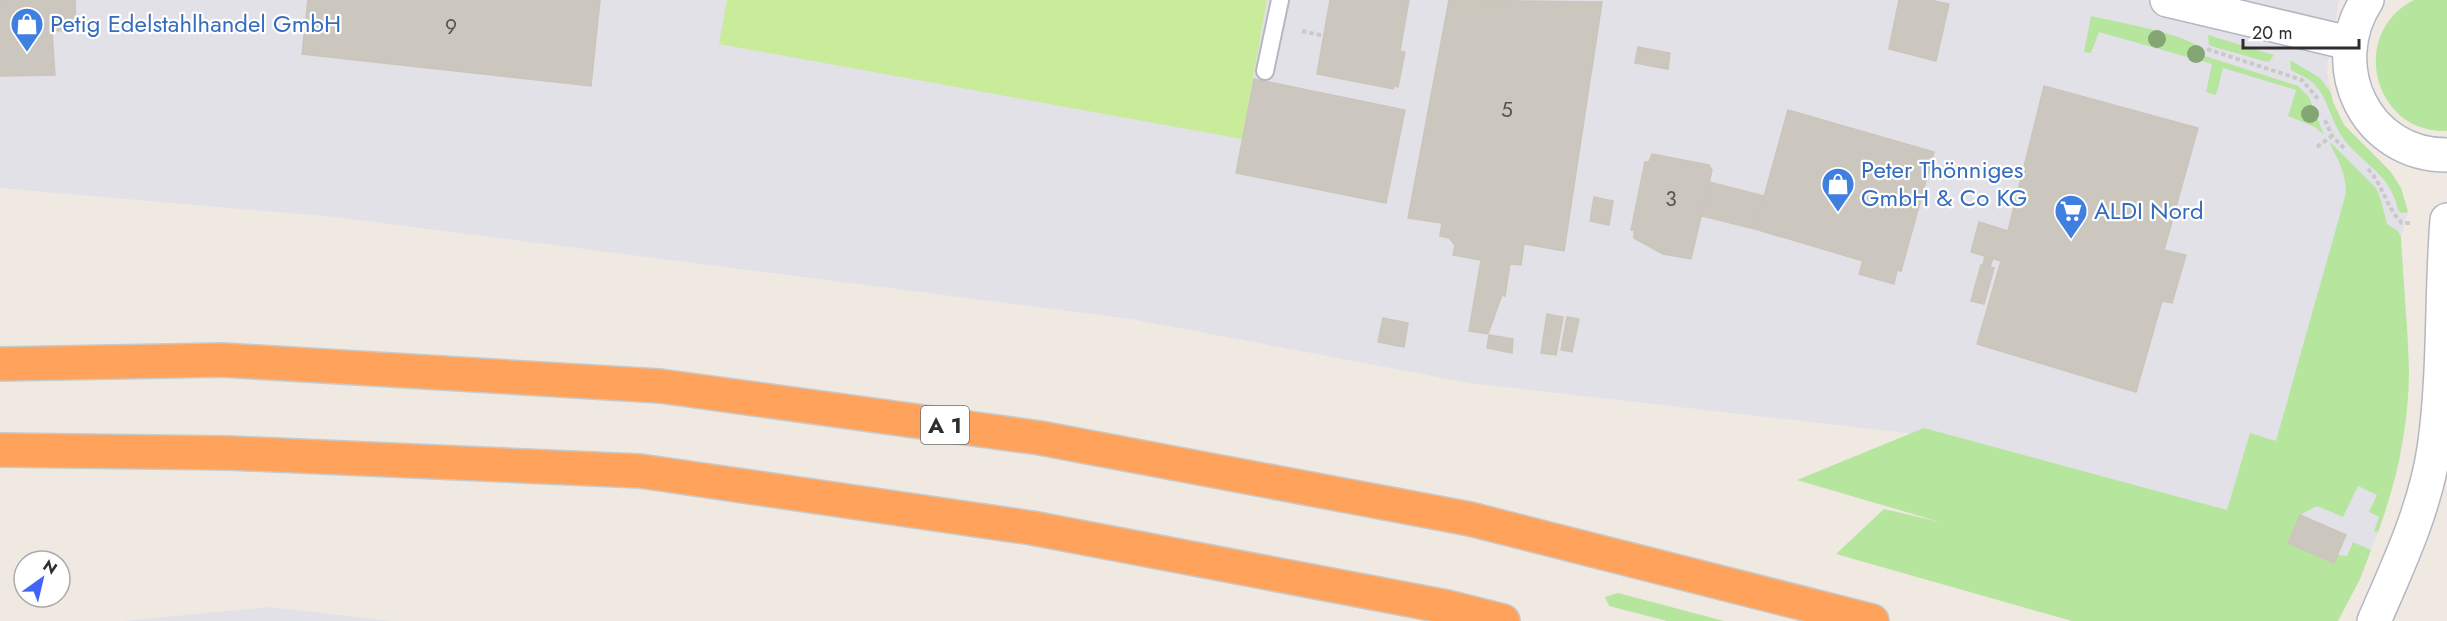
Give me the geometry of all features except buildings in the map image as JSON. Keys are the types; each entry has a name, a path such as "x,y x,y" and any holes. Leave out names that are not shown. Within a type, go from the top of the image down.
{"highway":[{"name":"A 1","path":"0,364 223,360 660,386 1040,438 1458,516 1872,621"},
{"path":"0,450 229,453 640,471 1032,528 1447,607 1503,621"}],"street":[{"path":"2167,0 2349,44"},
{"path":"2367,0 2358,14 2349,44 2354,89 2365,112 2380,129 2414,150 2447,155"},
{"path":"2374,621 2411,531 2422,499 2434,450 2440,383 2447,222"}],"lane":[{"path":"1265,70 1280,0"}],"path":[{"path":"2206,49 2302,80 2311,88 2321,109"},
{"path":"2324,118 2332,136 2349,154"},
{"path":"2316,147 2332,136"},
{"path":"2362,165 2379,182 2395,216 2402,223 2447,222"}],"shaded area":[{"path":"0,0 2339,0 2327,73 2333,102 2344,125 2390,171 2401,188 2408,212 2401,238 2409,371 2405,423 2398,469 2382,521 2360,579 2223,514 1906,433 1470,383 1131,319 335,217 0,188"},
{"path":"270,607 392,621 124,621"}],"green space":[{"path":"727,0 1267,0 1242,139 719,44"},
{"path":"2414,0 2447,0 2447,131 2422,128 2401,116 2387,100 2378,79 2376,57 2381,35 2393,15"},
{"path":"2091,16 2187,40 2196,45 2205,56 2298,86 2309,97 2324,135 2315,127 2288,116 2296,90 2223,68 2215,95 2206,92 2212,64 2099,32 2091,53 2084,52"},
{"path":"2208,35 2274,55 2269,62 2214,47 2209,45"},
{"path":"2290,60 2320,78 2331,93 2344,125 2390,171 2401,188 2408,212 2401,213 2398,210 2383,178 2343,138 2315,85 2291,70"},
{"path":"2331,143 2376,188 2387,224 2398,231 2401,237 2409,370 2407,411 2401,452 2378,532 2374,531 2379,517 2369,512 2377,495 2358,486 2343,517 2317,506 2300,515 2288,543 2334,563 2337,555 2347,556 2353,542 2371,550 2360,579 2338,621 2072,621 1836,554 1884,509 1940,522 1797,480 1924,428 2227,510 2250,433 2276,441 2346,193 2343,174"},
{"path":"1618,593 1724,621 1667,621 1609,606 1605,597"}],"place":[{"name":"Petig Edelstahlhandel GmbH","path":"27,53"},
{"name":"Peter Thönniges GmbH & Co KG","path":"1838,213"},
{"name":"ALDI Nord","path":"2071,240"}]}
